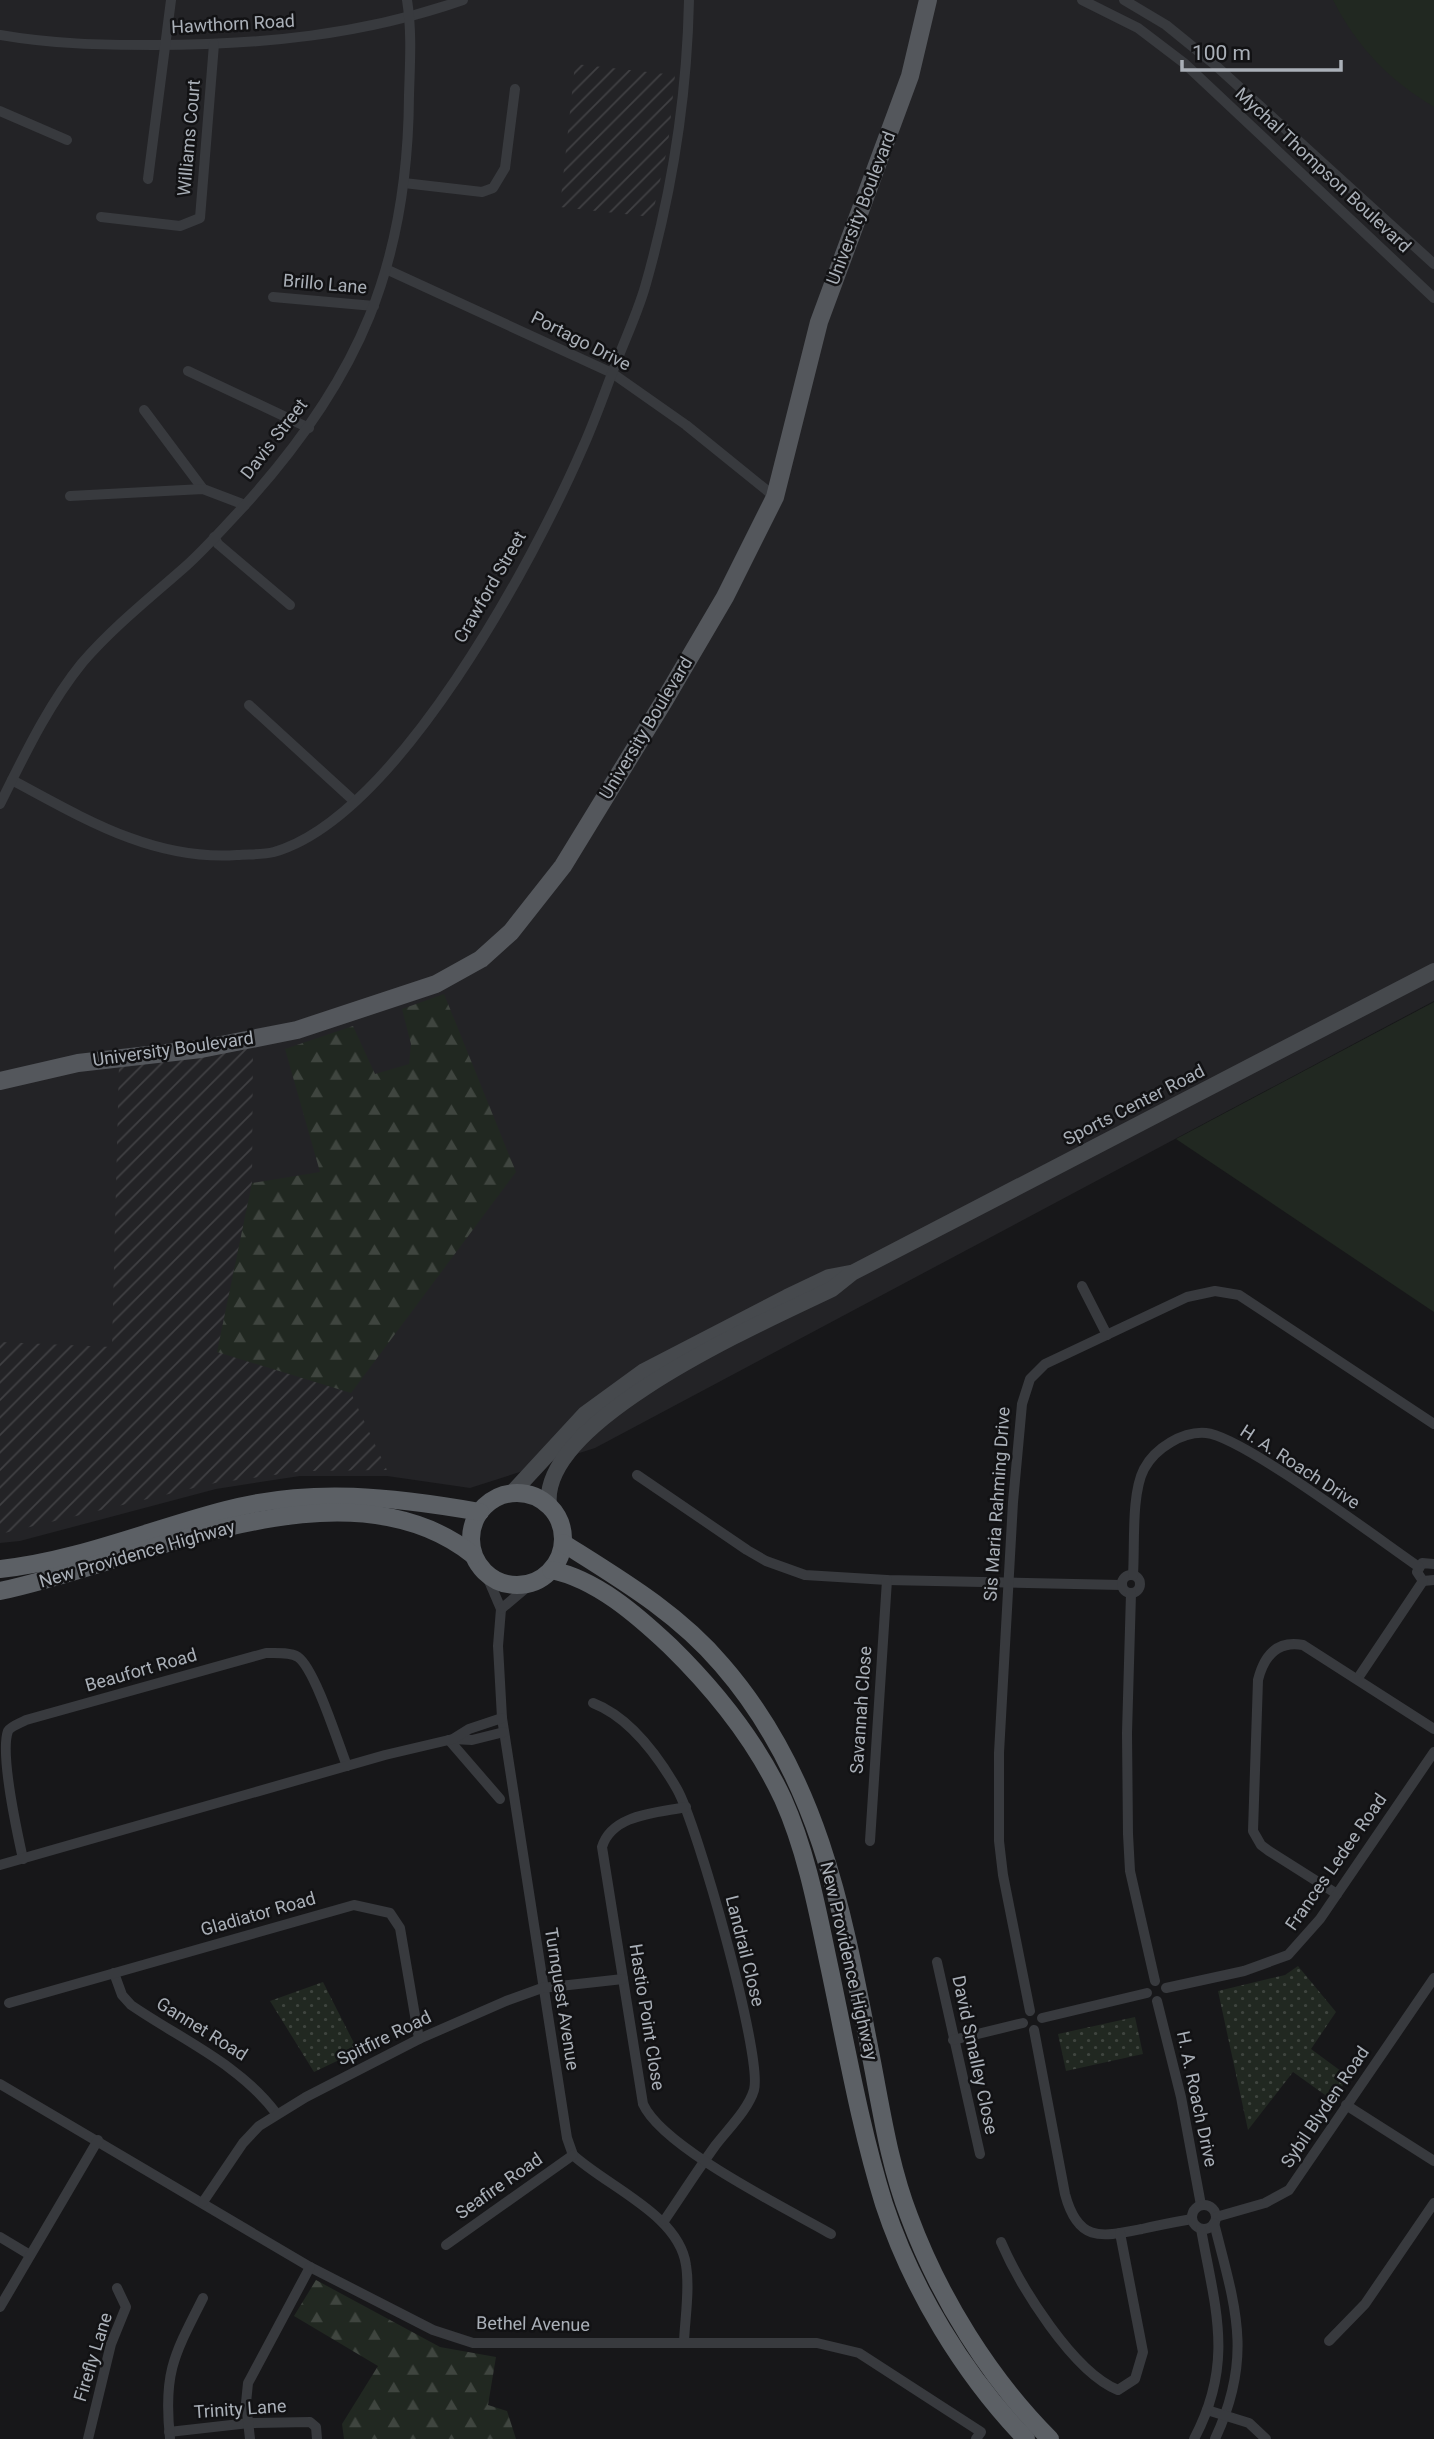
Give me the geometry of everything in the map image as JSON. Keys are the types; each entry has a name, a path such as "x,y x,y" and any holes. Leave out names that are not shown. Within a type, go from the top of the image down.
{"highway":[{"path":"512,1493 532,1495 549,1505 560,1521 563,1543 558,1559 551,1570 532,1583 508,1584 486,1574 473,1555 471,1531 480,1512 492,1500 512,1493"},
{"name":"New Providence Highway","path":"0,1569 44,1562 227,1509 285,1498 355,1495 389,1497 480,1512"},
{"name":"New Providence Highway","path":"0,1591 38,1583 146,1548 205,1533 307,1513 368,1515 396,1519 447,1535 473,1555"},
{"name":"New Providence Highway","path":"563,1543 630,1585 691,1632 730,1674 775,1738 814,1816 841,1909 885,2136 909,2218 962,2325 1014,2400 1050,2439"},
{"name":"New Providence Highway","path":"551,1570 573,1576 588,1584 622,1605 660,1637 711,1688 765,1767 782,1798 800,1843 862,2119 891,2224 918,2283 948,2337 982,2387 1026,2439"}],"main road":[{"name":"University Boulevard","path":"0,1082 78,1063 201,1049 288,1032 415,992 447,979 481,959 511,932 563,866 725,597 775,497 822,310 910,76 928,0"},
{"name":"Sports Center Road","path":"549,1505 550,1484 564,1458 585,1433 624,1400 832,1289 852,1273 1434,971"},
{"name":"Sports Center Road","path":"512,1493 585,1414 644,1371 829,1277 852,1273"}],"street":[{"path":"148,179 171,0"},
{"name":"Davis Street","path":"0,804 60,695 83,663 112,631 214,537 244,505 309,428 344,372 388,270 404,183 409,131 410,19 407,0"},
{"name":"Hawthorn Road","path":"0,35 39,42 164,45 278,42 410,19 464,0"},
{"name":"Crawford Street","path":"12,780 124,837 152,848 191,854 271,853 298,843 328,825 354,802 423,725 474,652 532,549 578,458 644,290 673,171 687,66 689,0"},
{"name":"Mychal Thompson Boulevard","path":"1082,0 1139,28 1184,63 1434,298"},
{"name":"Mychal Thompson Boulevard","path":"1124,0 1166,25 1214,64 1434,264"},
{"name":"Williams Court","path":"101,217 180,226 200,218 214,44"},
{"path":"404,183 482,192 493,188 505,168 515,89"},
{"path":"0,111 67,140"},
{"name":"Portago Drive","path":"388,270 612,373 686,425 775,497"},
{"name":"Brillo Lane","path":"273,297 374,306"},
{"path":"188,371 309,428"},
{"path":"144,410 203,489"},
{"path":"70,496 203,489 244,505"},
{"path":"214,537 218,544 290,605"},
{"path":"249,705 354,802"},
{"path":"1082,1286 1107,1335"},
{"name":"Sis Maria Rahming Drive","path":"1030,2011 999,1841 999,1753 1016,1462 1024,1391 1038,1369 1187,1297 1227,1291 1239,1295 1434,1424"},
{"name":"H. A. Roach Drive","path":"1133,1575 1138,1490 1144,1469 1158,1451 1172,1442 1186,1435 1207,1433 1244,1449 1419,1567"},
{"path":"638,1475 766,1561 805,1575 887,1580 1121,1585"},
{"path":"1358,1678 1428,1581 1418,1575 1419,1567 1427,1562 1434,1564"},
{"path":"486,1574 501,1609 532,1583"},
{"path":"1121,1585 1125,1577 1133,1575 1139,1579 1140,1587 1131,1593"},
{"name":"Savannah Close","path":"870,1841 887,1580"},
{"path":"1121,1585 1126,1592 1131,1593"},
{"path":"1131,1593 1126,1733 1130,1871 1155,1981 1166,1988 1164,1998 1157,2001 1147,1993"},
{"name":"Turnquest Avenue","path":"501,1609 498,1646 502,1718 542,1989 567,2138 573,2155"},
{"path":"1336,1894 1269,1852 1253,1831 1258,1680 1266,1658 1279,1646 1289,1643 1303,1645 1434,1729"},
{"name":"Beaufort Road","path":"23,1859 2,1765 3,1742 8,1730 40,1716 266,1653 281,1653 297,1657 310,1671 347,1766"},
{"name":"Landrail Close","path":"593,1703 617,1716 636,1734 665,1771 686,1807 732,1963 755,2072 751,2098 664,2221"},
{"path":"0,1865 451,1739 469,1729 502,1718"},
{"path":"451,1739 472,1741 504,1732"},
{"path":"451,1739 500,1799"},
{"name":"Frances Ledee Road","path":"1166,1988 1244,1971 1288,1955 1336,1894 1434,1752"},
{"name":"Hastio Point Close","path":"686,1807 632,1819 615,1827 604,1839 602,1847 643,2104 654,2123 705,2160 831,2234"},
{"name":"Gladiator Road","path":"9,2003 354,1905 378,1908 390,1913 400,1928 419,2039"},
{"name":"David Smalley Close","path":"937,1962 980,2154"},
{"name":"Gannet Road","path":"114,1973 122,1994 131,2005 237,2070 254,2085 276,2113"},
{"name":"Spitfire Road","path":"203,2202 243,2143 276,2113 419,2039 506,2001 542,1989 623,1979"},
{"name":"Sybil Blyden Road","path":"1215,2220 1265,2203 1290,2190 1434,1979"},
{"path":"1147,1993 1148,1987 1155,1981"},
{"path":"1042,2018 1147,1993"},
{"name":"H. A. Roach Drive","path":"1157,2001 1181,2097 1201,2205"},
{"path":"1030,2011 1039,2013 1042,2018 1040,2027 1034,2030 1023,2023 1024,2015 1030,2011"},
{"path":"953,2040 1023,2023"},
{"path":"1034,2030 1072,2214 1085,2230 1093,2234 1120,2234 1192,2219"},
{"name":"Bethel Avenue","path":"0,2084 310,2267 433,2330 473,2343 817,2343 859,2353 897,2374 979,2435"},
{"path":"1346,2105 1434,2161"},
{"path":"0,2307 98,2140"},
{"path":"573,2155 664,2221 677,2238 686,2265 684,2342"},
{"name":"Seafire Road","path":"446,2245 573,2155"},
{"path":"1329,2341 1357,2315 1434,2203"},
{"path":"1194,2439 1207,2410 1218,2367 1219,2316 1201,2229 1192,2219 1193,2210 1201,2205 1211,2207 1215,2220 1239,2335 1236,2382 1215,2439"},
{"path":"1201,2229 1215,2220"},
{"path":"1002,2242 1019,2277 1078,2359 1100,2380 1118,2390 1135,2379 1143,2353 1120,2234"},
{"path":"0,2237 30,2255"},
{"path":"250,2439 246,2403 248,2383 310,2267"},
{"name":"Firefly Lane","path":"88,2439 111,2344 125,2312 125,2300 117,2288"},
{"path":"169,2436 166,2392 168,2377 179,2345 203,2298"},
{"path":"1207,2410 1249,2423 1266,2439"},
{"name":"Trinity Lane","path":"169,2436 248,2423 314,2424 317,2439"}],"shaded area":[{"path":"0,0 1434,0 1434,1001 595,1448 470,1488 387,1476 300,1476 216,1489 20,1541 0,1543"},
{"path":"575,64 675,75 668,145 652,217 560,207"},
{"path":"253,1044 252,1183 218,1352 351,1393 387,1470 303,1471 215,1483 0,1534 0,1342 112,1347 119,1064"}],"green space":[{"path":"1333,0 1434,0 1434,107 1403,86 1376,61 1353,33"},
{"path":"444,994 516,1172 351,1393 217,1352 252,1183 320,1172 285,1049 353,1026 375,1074 409,1064 411,1044 402,1009"},
{"path":"1434,1002 1434,1312 1176,1139"},
{"path":"1298,1966 1336,2012 1311,2049 1349,2077 1332,2100 1293,2072 1248,2130 1218,1991 1285,1975"},
{"path":"323,1982 358,2051 314,2072 270,2001"},
{"path":"1135,2017 1143,2054 1066,2071 1058,2034"},
{"path":"316,2280 440,2347 496,2357 488,2405 507,2411 516,2439 344,2439 342,2424 378,2366 294,2316"}]}
